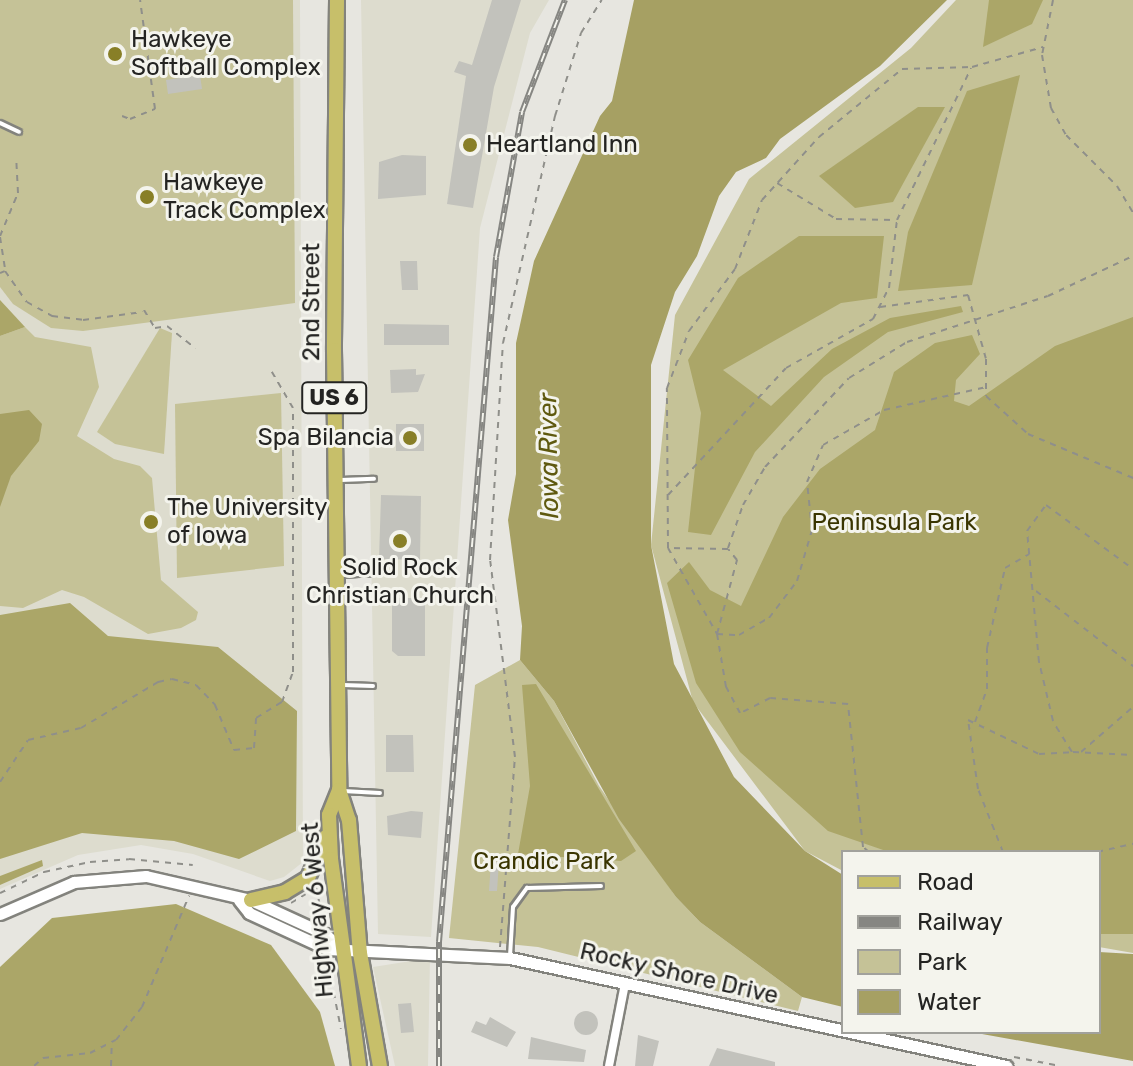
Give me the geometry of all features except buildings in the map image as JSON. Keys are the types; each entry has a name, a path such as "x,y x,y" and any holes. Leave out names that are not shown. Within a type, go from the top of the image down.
{"main road":[{"name":"2nd Street","path":"335,2 335,480 339,790"},
{"name":"Highway 6 West","path":"339,790 330,825 340,948 359,1066"},
{"name":"Highway 6 West","path":"339,790 349,820 360,953 380,1066"},
{"path":"245,900 285,892 308,878 330,825"}],"street":[{"path":"0,914 51,889 98,878 146,876 194,883 245,900 325,934 340,948"},
{"name":"Rocky Shore Drive","path":"340,948 360,953 510,958 841,1030"},
{"path":"609,1066 625,984"},
{"name":"Rocky Shore Drive","path":"857,1034 1006,1066"}],"lane":[{"path":"0,123 19,132"},
{"path":"335,480 374,479"},
{"path":"336,576 373,573"},
{"path":"337,685 373,686"},
{"path":"339,790 380,793"},
{"path":"510,958 513,907 527,888 601,886"}],"path":[{"path":"122,116 130,119 155,109 140,0"},
{"path":"500,948 515,757 490,560 503,343 555,116 581,33 602,0"},
{"path":"1053,0 1043,47 1045,89 1058,122 1117,186 1133,213"},
{"path":"867,850 863,847 848,704 770,698 740,713 726,687 717,634 668,548 667,388 689,331 735,269 762,200 819,137 902,69 972,67 1043,47"},
{"path":"666,497 786,368 873,319 889,288 897,220 972,67"},
{"path":"16,159 18,193 0,236 5,271 27,302 52,316 83,320 143,311 155,328 167,326 195,348"},
{"path":"777,183 836,219 897,220"},
{"path":"728,549 743,505 765,467 832,392 907,342 1048,296 1133,256"},
{"path":"0,273 5,271"},
{"path":"879,307 968,295 978,318 986,396 1028,434 1133,478"},
{"path":"0,782 28,740 81,728 158,682 172,679 196,685 215,705 234,750 254,748 258,713 282,702 293,672 293,408 272,372"},
{"path":"717,634 739,635 769,618 797,581 812,530 807,482 823,445 884,410 986,387"},
{"path":"1072,752 1053,721 1039,662 1035,590 1027,531 1046,505 1133,569"},
{"path":"668,548 728,549 737,560 717,634"},
{"path":"974,723 987,689 987,648 1005,568 1030,554"},
{"path":"1035,590 1133,666"},
{"path":"1081,752 1133,707"},
{"path":"1002,850 978,789 968,720 1039,754 1081,752 1133,755"},
{"path":"1101,851 1133,844"},
{"path":"0,893 44,872 90,862 129,859 193,865"},
{"path":"34,1066 43,1058 90,1053 112,1042 142,1007 194,883"},
{"path":"316,885 325,927"},
{"path":"329,969 341,1030"},
{"path":"111,1066 112,1042"}],"shaded area":[{"name":"The University of Iowa","path":"0,0 300,0 303,862 284,877 270,881 193,854 141,845 78,855 0,889"},
{"path":"361,0 549,0 530,33 480,228 431,937 378,934"},
{"path":"430,958 428,1066 395,1066 373,967"}],"green space":[{"name":"Hawkeye Track Complex","path":"0,0 293,0 295,303 83,331 51,328 13,304 0,287"},
{"name":"Peninsula Park","path":"956,0 1133,0 1133,953 1101,947 1101,850 841,850 841,870 805,851 693,702 651,545 675,315 749,179 911,48"},
{"path":"989,0 1043,0 1032,24 983,47"},
{"path":"1020,75 972,285 898,291 908,232 967,91"},
{"path":"918,107 945,107 893,202 855,208 819,176"},
{"path":"799,236 884,236 877,298 841,303 723,370 771,406 832,349 890,318 961,306 963,312 888,332 824,377 755,452 711,535 688,532 701,413 688,360 738,278"},
{"path":"0,300 25,327 0,336"},
{"path":"1133,317 1133,934 1101,934 1101,850 883,850 828,831 740,752 696,683 667,583 689,562 710,590 741,606 783,517 820,469 875,430 894,372 935,343 972,335 980,354 956,380 954,401 969,406 1055,346"},
{"path":"25,327 35,337 91,347 99,387 77,436 114,459 140,466 152,478 161,580 198,612 196,620 181,628 148,634 84,597 62,590 23,608 0,606 0,336"},
{"path":"160,328 172,333 164,454 115,444 97,432"},
{"path":"281,393 284,566 177,578 175,404"},
{"path":"70,603 108,636 218,647 297,711 296,831 239,859 174,841 82,833 0,859 0,615"},
{"name":"Crandic Park","path":"520,660 554,701 599,786 676,897 700,922 802,997 798,1011 538,947 449,938 475,685"},
{"path":"536,684 636,851 621,861 518,854 530,786 522,685"},
{"path":"42,860 43,866 0,885 0,876"},
{"path":"176,904 271,945 320,1012 335,1066 0,1066 0,967 52,918"}],"water":[{"name":"Iowa River","path":"634,0 947,0 880,66 780,139 766,158 736,172 719,196 697,256 675,292 651,365 651,545 674,664 734,777 805,851 841,874 841,1007 802,997 700,922 676,897 619,819 554,701 520,660 522,626 508,520 516,474 516,343 534,261 600,116 612,101"},
{"path":"29,410 42,424 39,441 11,476 0,507 0,414"},
{"path":"1101,952 1133,954 1133,1061 982,1034 1101,1034"}],"railway":[{"path":"439,1066 439,942 496,257 522,112 565,0"}],"place":[{"name":"Hawkeye Softball Complex","path":"115,54"},
{"name":"Heartland Inn","path":"470,145"},
{"name":"Hawkeye Track Complex","path":"147,197"},
{"name":"Spa Bilancia","path":"410,438"},
{"name":"The University of Iowa","path":"151,522"},
{"name":"Solid Rock Christian Church","path":"400,541"}]}
